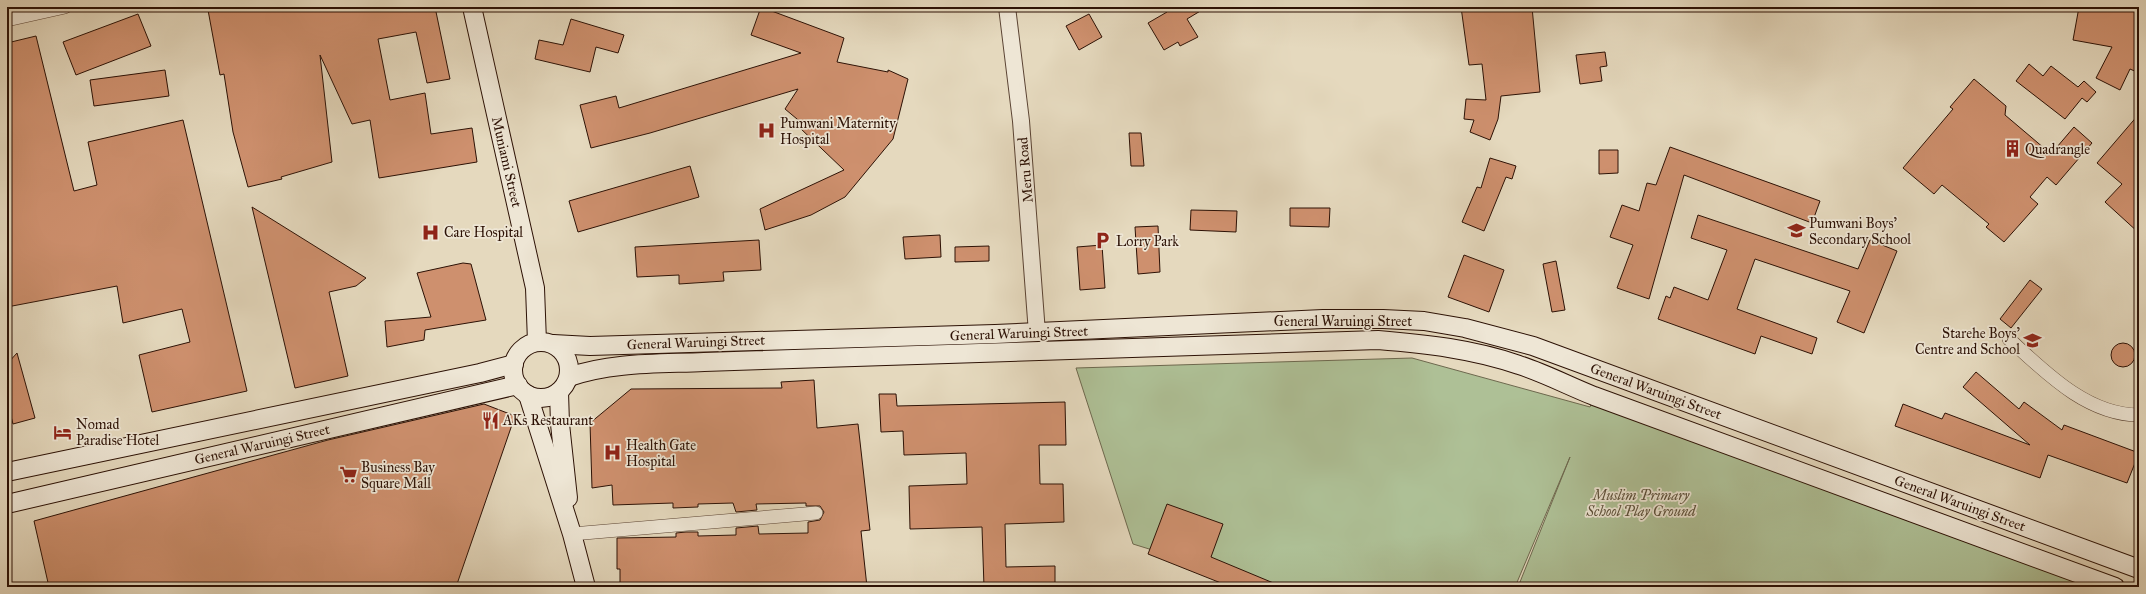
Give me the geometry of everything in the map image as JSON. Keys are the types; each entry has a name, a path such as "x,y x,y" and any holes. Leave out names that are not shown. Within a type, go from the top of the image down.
{"main road":[{"name":"Muniami Street","path":"472,7 535,288 545,343"},
{"name":"General Waruingi Street","path":"545,343 590,346 1037,333 1331,319 1424,321 1464,328 1533,346 2139,569"},
{"name":"General Waruingi Street","path":"569,376 595,369 620,365 1378,340 1430,345 1473,352 1519,365 1594,396 2115,587"},
{"path":"523,390 542,398 559,392 569,376 567,358 545,343 528,345 521,351 514,364 514,377 523,390 572,534 586,587"},
{"name":"General Waruingi Street","path":"7,472 472,375 514,364"},
{"name":"General Waruingi Street","path":"7,503 523,390"},
{"path":"559,392 560,424 572,534"}],"street":[{"path":"7,20 65,7"},
{"name":"Meru Road","path":"1007,7 1021,121 1037,333"},
{"path":"2009,339 2049,376 2084,399 2108,411 2139,415"},
{"path":"572,534 816,513"}],"green space":[{"name":"Muslim Primary School Play Ground","path":"1412,358 1590,407 1594,396 2115,587 1518,587 1570,457 1515,587 1272,587 1133,544 1076,368"}],"building":[{"path":"227,7 250,11 249,7 435,7 450,79 427,83 416,32 378,39 390,100 425,93 431,134 472,128 477,162 379,178 370,120 352,124 320,55 332,162 281,177 282,179 248,187 233,132 224,74 220,75 208,10"},
{"path":"761,7 844,38 837,62 888,72 888,70 908,79 893,139 845,197 811,215 765,230 760,209 844,170 800,128 803,124 785,109 798,89 650,133 591,148 580,105 616,96 619,108 801,53 751,35"},
{"path":"1164,7 1207,7 1187,19 1198,37 1180,46 1178,42 1164,50 1148,23 1167,12"},
{"path":"1461,7 1532,7 1540,92 1501,96 1498,119 1490,140 1470,132 1474,120 1464,119 1466,99 1486,100 1482,64 1469,65"},
{"path":"2079,7 2139,7 2139,73 2130,69 2120,90 2096,78 2112,47 2073,40"},
{"path":"138,14 151,46 76,75 63,42"},
{"path":"1089,14 1102,37 1079,50 1066,26"},
{"path":"571,19 624,35 618,53 596,47 590,72 535,59 539,40 563,45"},
{"path":"36,36 74,191 97,185 88,142 183,120 247,391 152,412 139,355 190,342 182,309 123,323 117,286 7,307 7,43"},
{"path":"1605,52 1607,66 1600,67 1602,81 1580,84 1576,55"},
{"path":"2029,64 2043,76 2051,66 2078,87 2084,81 2096,92 2087,102 2082,98 2065,119 2016,81"},
{"path":"165,70 169,96 94,106 90,80"},
{"name":"Quadrangle","path":"1974,79 2006,106 2005,115 2051,154 2074,127 2092,143 2056,185 2047,177 2030,197 2038,204 2004,242 1986,227 1989,224 1942,185 1934,194 1903,168 1953,109 1950,107"},
{"path":"2139,114 2139,233 2105,202 2122,184 2097,163"},
{"path":"1129,133 1141,133 1144,166 1131,166"},
{"path":"1670,147 1820,201 1812,223 1684,175 1649,299 1617,288 1633,245 1610,237 1622,205 1639,211 1647,183 1656,185"},
{"path":"1599,150 1618,150 1618,173 1599,174"},
{"path":"1490,158 1516,166 1512,179 1506,177 1484,231 1462,222 1477,187 1481,188"},
{"path":"690,166 699,197 578,232 569,201"},
{"path":"252,207 366,278 356,286 329,292 348,376 295,388"},
{"path":"1290,208 1330,208 1329,227 1290,226"},
{"path":"1191,210 1237,211 1236,232 1190,230"},
{"path":"1698,215 1858,269 1870,240 1897,251 1864,333 1837,322 1850,291 1755,259 1737,309 1817,338 1812,354 1761,336 1755,354 1658,319 1666,296 1670,298 1674,287 1708,300 1727,250 1691,238"},
{"path":"1158,226 1160,272 1138,274 1135,227"},
{"path":"940,235 941,257 905,259 903,237"},
{"path":"759,240 761,270 723,272 724,281 679,284 679,275 637,277 635,247"},
{"path":"1102,245 1105,288 1080,290 1077,247"},
{"path":"989,246 989,261 955,262 955,247"},
{"path":"1464,255 1504,270 1489,312 1448,297"},
{"path":"1556,261 1565,310 1552,312 1543,264"},
{"path":"463,263 471,264 486,320 425,330 424,340 387,347 385,321 431,317 417,273"},
{"path":"2030,280 2042,289 2011,328 2000,319"},
{"path":"2123,343 2128,344 2134,350 2134,360 2128,366 2123,367 2118,366 2112,360 2111,355 2112,350 2118,344"},
{"path":"17,353 35,418 13,424 7,401 7,364"},
{"path":"1976,372 2019,409 2024,402 2062,430 2064,425 2139,453 2127,483 2048,455 2040,478 1895,426 1903,404 1942,419 1945,413 2030,445 1963,387"},
{"path":"814,380 817,428 858,424 870,530 861,531 867,587 620,587 620,569 617,569 617,538 676,537 676,533 686,532 698,532 698,536 736,535 736,528 758,526 759,534 808,533 808,522 820,520 824,512 820,506 806,506 806,503 756,504 757,510 736,512 733,503 698,504 698,507 673,508 673,503 613,505 612,485 592,488 590,423 631,389 782,388 781,382"},
{"path":"879,394 896,394 897,406 1065,402 1066,445 1039,445 1040,484 1063,484 1064,522 1005,524 1006,567 1055,566 1055,587 984,587 982,527 910,529 909,486 967,484 966,453 904,455 903,431 881,432"},
{"name":"Business Bay Square Mall","path":"484,404 515,416 456,587 49,587 34,521 328,440"},
{"path":"1167,504 1223,524 1211,557 1283,587 1231,587 1148,554"}],"place":[{"name":"Pumwani Maternity Hospital","path":"767,131"},
{"name":"Quadrangle","path":"2012,149"},
{"name":"Pumwani Boys' Secondary School","path":"1796,231"},
{"name":"Care Hospital","path":"431,232"},
{"name":"Lorry Park","path":"1103,241"},
{"name":"Starehe Boys' Centre and School","path":"2033,341"},
{"name":"AKs Restaurant","path":"490,420"},
{"name":"Nomad Paradise Hotel","path":"63,432"},
{"name":"Health Gate Hospital","path":"613,453"},
{"name":"Business Bay Square Mall","path":"348,475"}]}
